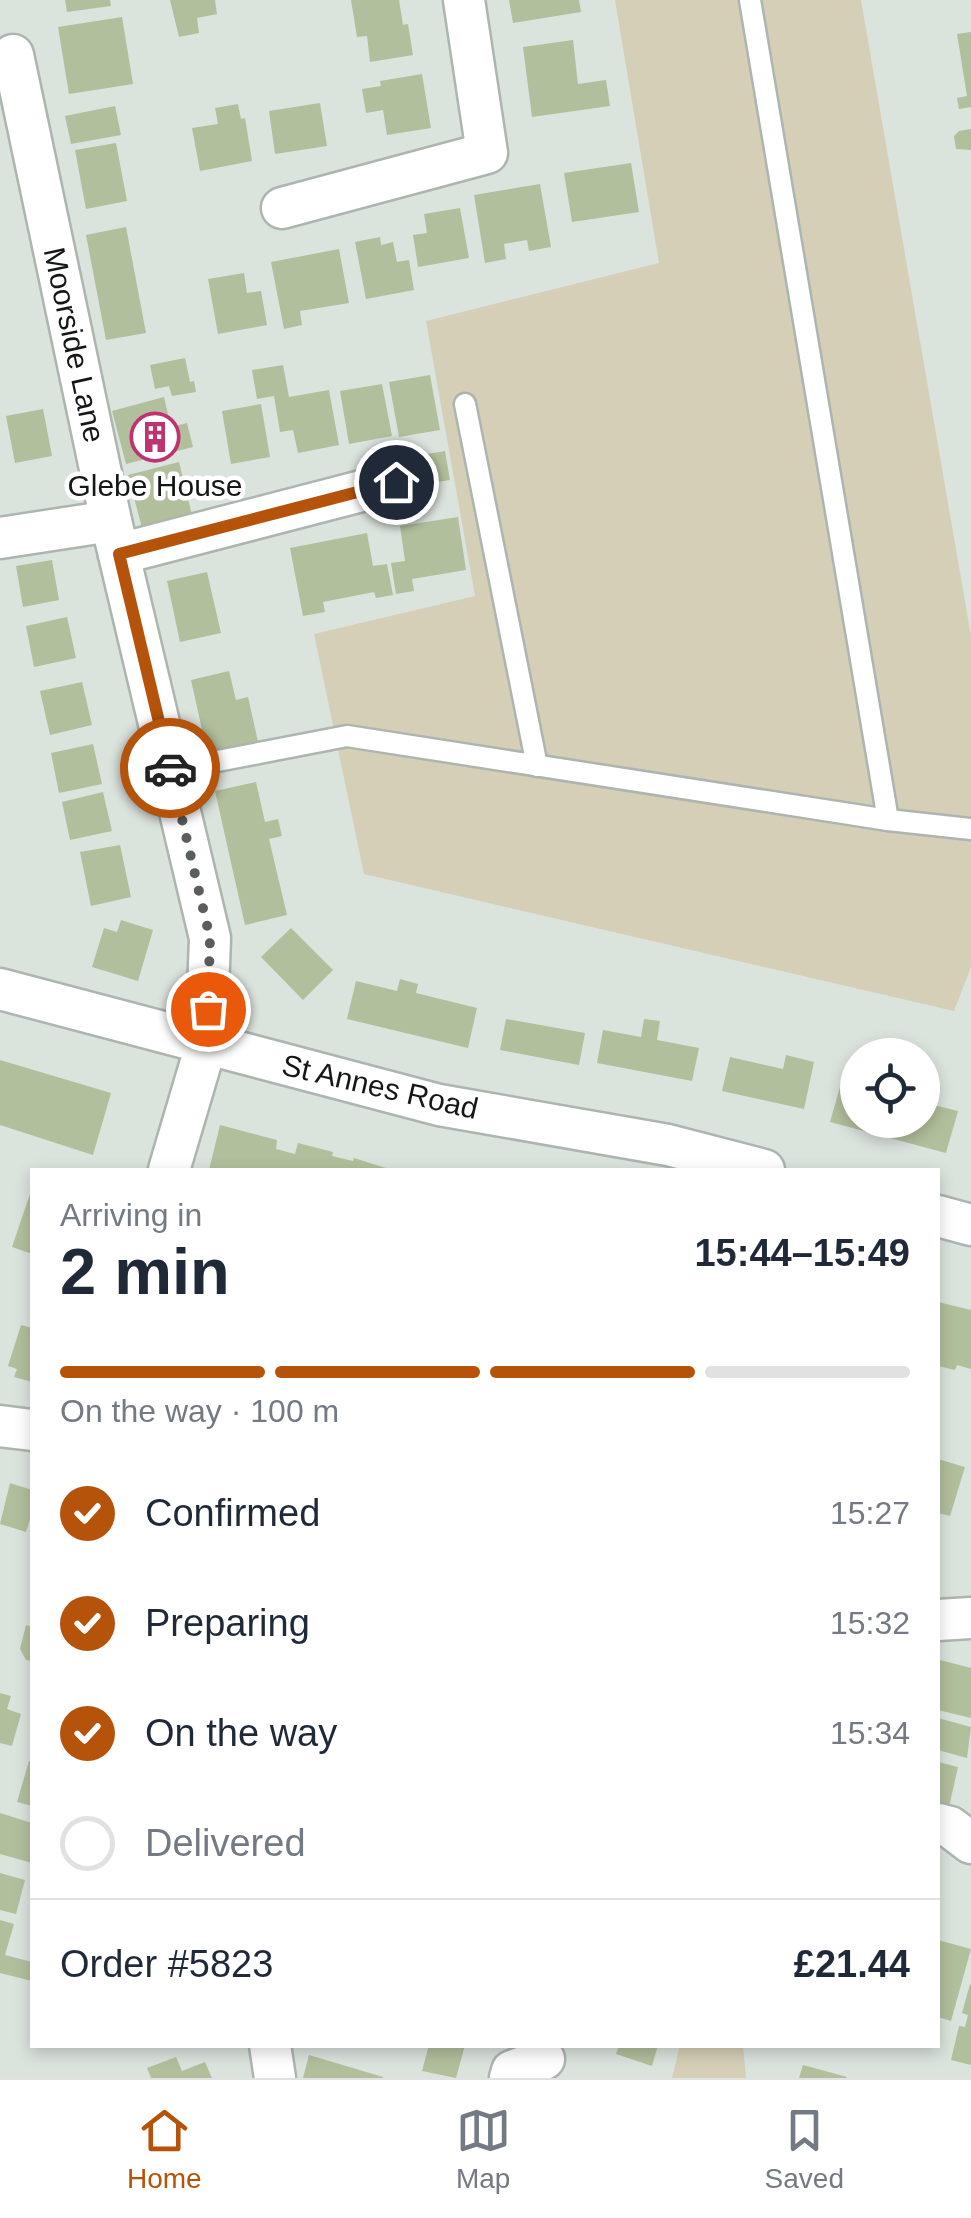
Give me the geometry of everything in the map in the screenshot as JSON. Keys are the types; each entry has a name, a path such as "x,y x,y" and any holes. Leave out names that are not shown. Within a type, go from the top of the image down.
{"street":[{"path":"282,208 487,154 464,0"},
{"name":"Moorside Lane","path":"12,56 115,537 210,938 206,1045 170,1168"},
{"path":"0,538 115,537 396,482"},
{"name":"St Annes Road","path":"0,988 439,1105 668,1145 756,1168"},
{"path":"940,1217 971,1225"},
{"path":"0,1426 30,1430"},
{"path":"940,1620 971,1618"},
{"path":"940,1824 971,1843"},
{"path":"270,2048 275,2078"}],"lane":[{"path":"750,0 888,820"},
{"path":"465,404 538,766"},
{"path":"171,770 347,736 888,820 971,829"}],"shaded area":[{"path":"615,0 861,0 971,636 971,967 954,1011 364,874 314,634 475,596 426,321 659,263"},
{"path":"679,2048 743,2048 746,2078 672,2078"}],"building":[{"path":"65,0 110,0 111,6 67,12"},
{"path":"170,0 215,0 217,14 197,18 199,33 179,37"},
{"path":"351,0 399,0 413,55 370,62 367,36 357,37"},
{"path":"509,0 579,0 581,12 513,23"},
{"path":"122,17 133,84 69,94 58,27"},
{"path":"971,32 971,107 959,109 957,98 967,96 957,34"},
{"path":"573,40 578,84 606,80 610,106 532,117 523,47"},
{"path":"422,74 431,128 387,135 383,110 366,113 362,89 381,86 380,81"},
{"path":"320,103 327,146 275,154 269,111"},
{"path":"238,104 241,119 245,118 252,161 200,171 192,128 218,124 215,108"},
{"path":"115,106 121,135 71,144 65,116"},
{"path":"971,129 971,150 956,149 954,136"},
{"path":"116,143 127,201 86,209 75,150"},
{"path":"631,163 639,212 572,222 564,173"},
{"path":"540,184 551,247 529,251 527,240 504,244 506,259 485,263 474,195"},
{"path":"460,208 469,258 418,267 413,235 427,233 424,214"},
{"path":"126,227 146,333 106,340 86,235"},
{"path":"380,237 381,245 393,242 397,262 409,260 414,290 366,299 355,242"},
{"path":"339,249 349,303 300,311 302,325 284,329 271,262"},
{"path":"244,273 247,293 261,291 267,325 218,334 208,279"},
{"path":"185,358 196,392 172,396 169,386 155,389 150,365"},
{"path":"283,365 289,397 329,390 339,445 298,453 293,430 280,432 274,396 257,399 252,370"},
{"path":"430,375 440,430 399,437 389,382"},
{"path":"382,384 392,436 349,444 340,391"},
{"name":"Glebe House","path":"164,397 171,427 187,423 193,447 126,464 112,411"},
{"path":"261,404 270,457 231,464 222,411"},
{"path":"43,409 52,456 15,463 6,416"},
{"path":"445,451 450,480 420,485 416,456"},
{"path":"179,462 192,515 142,528 128,475"},
{"path":"458,517 466,570 412,579 414,591 396,594 391,563 405,561 400,526"},
{"path":"367,533 373,566 387,564 393,595 376,598 374,592 323,602 325,612 303,616 290,548"},
{"path":"52,560 59,600 23,607 16,566"},
{"path":"207,572 221,633 180,642 167,581"},
{"path":"67,617 76,658 34,667 26,626"},
{"path":"229,671 236,700 248,697 259,746 208,757 191,680"},
{"path":"82,682 92,725 50,735 40,691"},
{"path":"93,744 102,784 59,793 51,753"},
{"path":"256,782 265,822 278,819 282,836 269,839 287,915 245,925 215,791"},
{"path":"103,792 112,831 70,840 62,802"},
{"path":"120,845 131,897 91,906 80,852"},
{"path":"121,920 153,930 138,981 92,967 104,928 117,932"},
{"path":"291,928 333,970 303,1000 261,957"},
{"path":"400,979 418,984 416,993 477,1008 468,1048 347,1019 356,981 397,991"},
{"path":"506,1019 585,1033 579,1065 500,1050"},
{"path":"644,1019 660,1021 657,1040 699,1048 692,1081 597,1063 603,1030 641,1037"},
{"path":"786,1055 814,1062 804,1109 722,1091 730,1057 783,1069"},
{"path":"0,1060 111,1093 93,1155 0,1125"},
{"path":"840,1087 840,1125 830,1122"},
{"path":"940,1106 958,1111 946,1153 890,1138 940,1138"},
{"path":"220,1125 277,1140 276,1149 295,1154 298,1143 333,1152 332,1156 386,1168 209,1168"},
{"path":"30,1194 30,1253 12,1247"},
{"path":"940,1302 971,1310 971,1369 957,1365 955,1370 940,1366"},
{"path":"21,1325 30,1327 30,1381 14,1377 17,1369 8,1366"},
{"path":"940,1460 965,1467 950,1516 940,1514"},
{"path":"10,1483 30,1489 26,1532 0,1524"},
{"path":"26,1625 30,1626 30,1661 20,1649"},
{"path":"940,1660 971,1668 971,1718 940,1710"},
{"path":"0,1693 11,1696 7,1709 21,1714 12,1746 0,1743"},
{"path":"940,1719 971,1727 967,1758 940,1751"},
{"path":"29,1761 30,1805 17,1802"},
{"path":"940,1762 958,1767 949,1807 940,1805"},
{"path":"0,1813 30,1822 30,1862 0,1854"},
{"path":"0,1873 25,1880 16,1914 0,1910"},
{"path":"0,1920 14,1924 5,1955 30,1961 30,1980 0,1973"},
{"path":"940,1941 971,1949 951,2021 940,2018"},
{"path":"970,1984 971,2065 951,2060 959,2026 965,2027 968,2015 962,2013"},
{"path":"428,2048 464,2048 456,2078 422,2071"},
{"path":"618,2048 657,2048 652,2066 616,2054"},
{"path":"309,2055 383,2077 383,2078 303,2078"},
{"path":"176,2057 182,2071 205,2062 212,2078 151,2078 147,2068"},
{"path":"803,2065 847,2077 799,2078"}],"way so far":[{"path":"170,768 210,938 208,1009"}],"place":[{"name":"Glebe House","path":"155,437"}],"route":[{"path":"170,768 119,554 396,482"}]}
